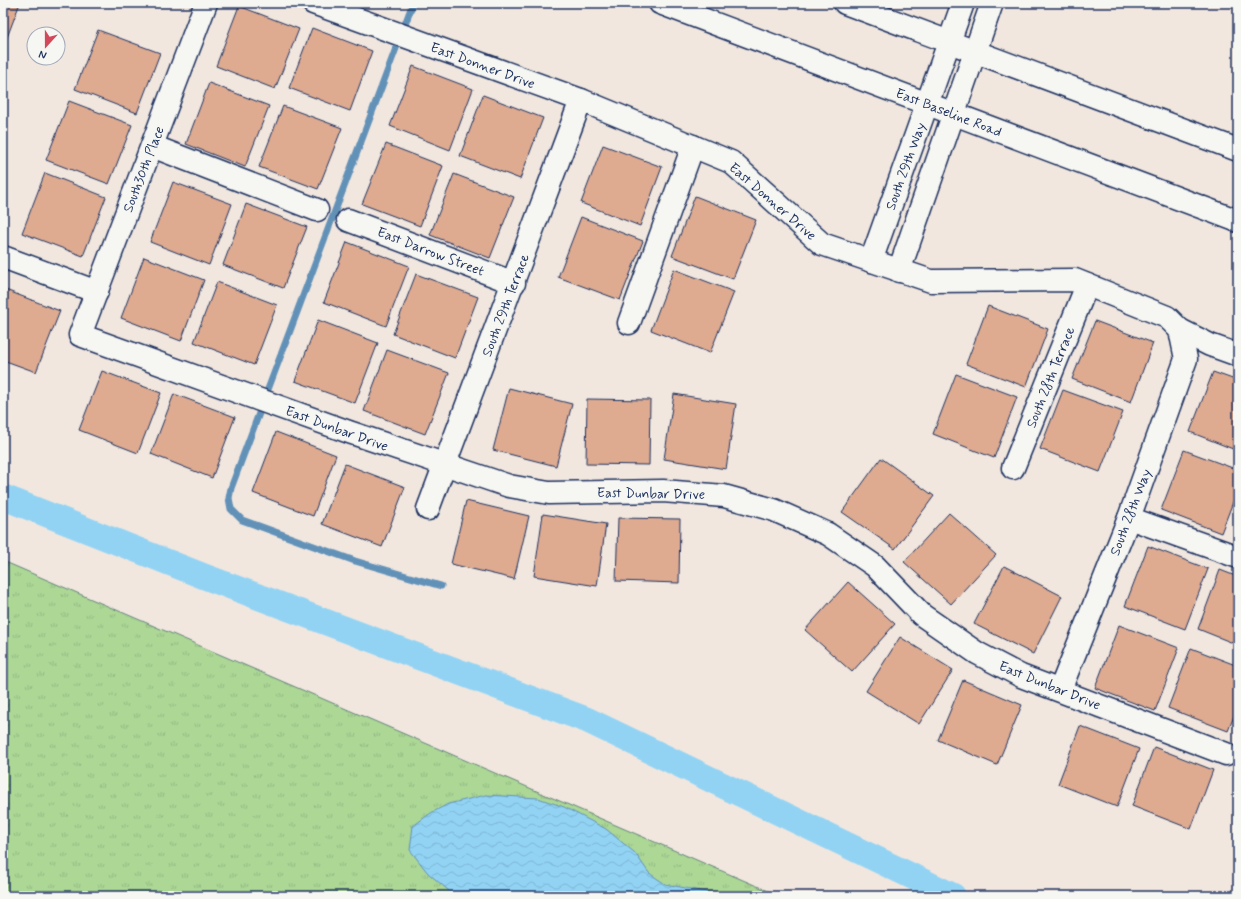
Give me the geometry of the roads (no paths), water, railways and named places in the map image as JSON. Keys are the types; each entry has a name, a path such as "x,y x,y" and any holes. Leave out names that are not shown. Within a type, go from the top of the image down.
{"street":[{"name":"South30th Place","path":"80,335 206,3"},
{"name":"East Donner Drive","path":"313,3 581,100 731,162 822,244 931,281 1075,280 1168,317 1180,330 1210,345 1238,355"},
{"name":"East Baseline Road","path":"660,3 1238,221"},
{"path":"846,3 1238,150"},
{"name":"South 29th Way","path":"871,261 963,3"},
{"path":"899,271 992,3"},
{"name":"South 29th Terrace","path":"428,509 514,283 581,100"},
{"path":"152,146 317,210"},
{"path":"629,323 693,146"},
{"path":"893,197 922,208"},
{"name":"East Darrow Street","path":"348,220 514,283"},
{"path":"3,258 97,292"},
{"name":"South 28th Terrace","path":"1013,468 1086,285"},
{"name":"South 28th Way","path":"1060,690 1129,518 1186,360 1180,330"},
{"name":"East Dunbar Drive","path":"80,335 444,466 509,486 549,493 663,491 729,496 774,510 828,534 875,566 922,615 977,653 1021,676 1226,754"},
{"path":"1129,518 1238,558"}],"water":[{"path":"486,795 538,798 564,807 606,829 635,853 649,873 665,884 727,896 455,896 428,873 410,850 413,826 431,813 448,804"}],"waterway":[{"path":"413,3 231,488 229,498 231,509 242,520 355,561 441,586"},
{"path":"3,497 203,576 587,720 953,896"}]}
